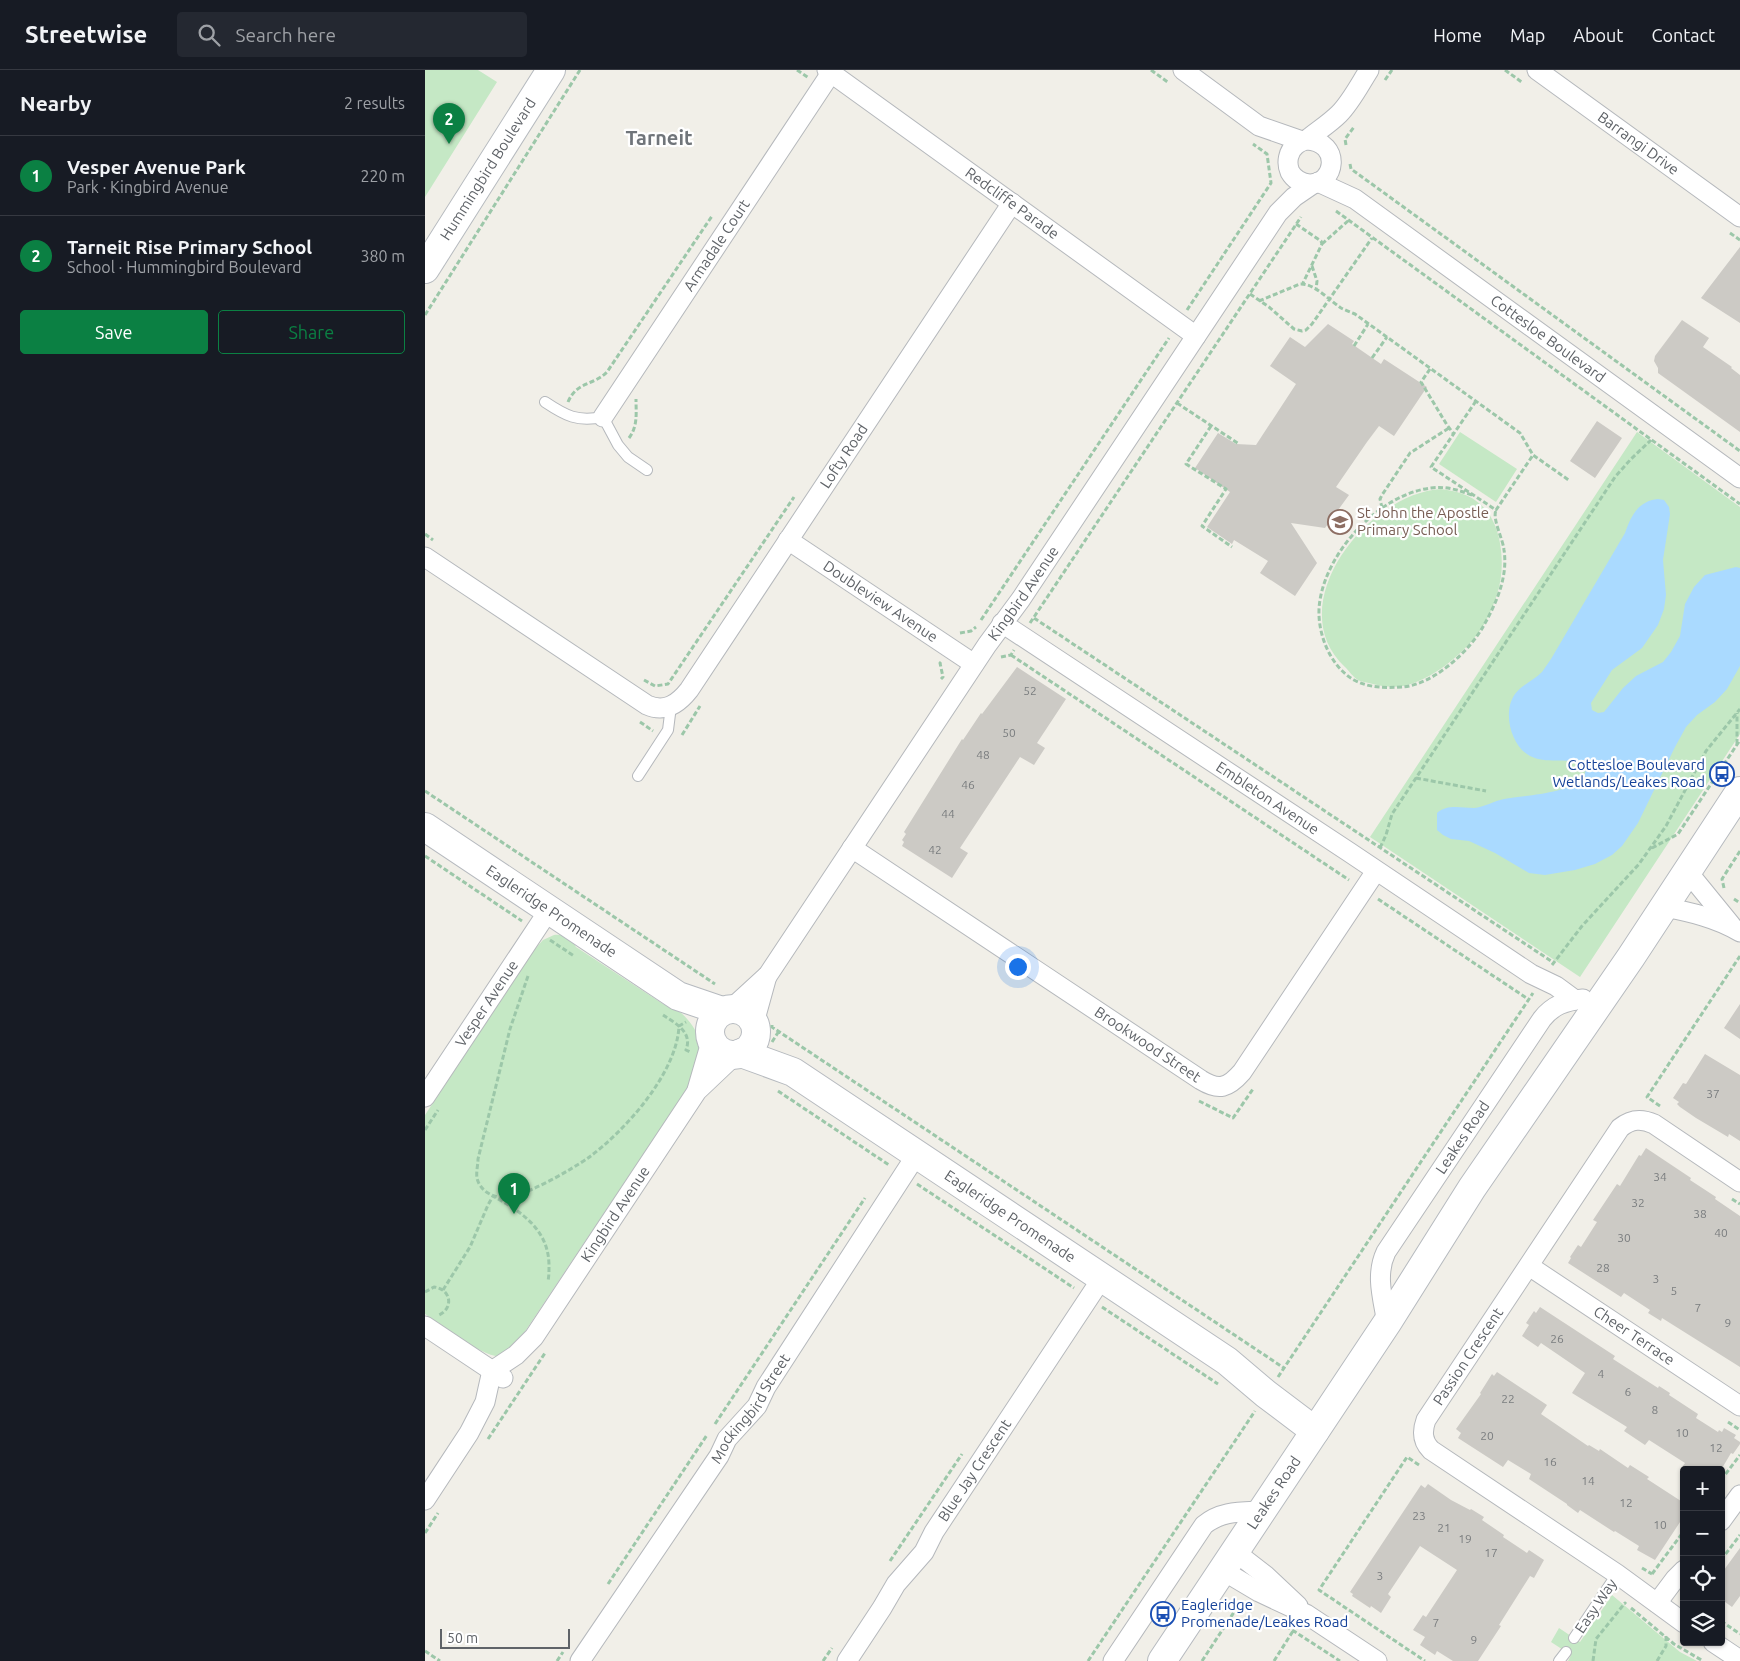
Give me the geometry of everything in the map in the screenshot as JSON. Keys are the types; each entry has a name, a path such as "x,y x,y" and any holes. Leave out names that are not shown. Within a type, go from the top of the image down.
{"street":[{"name":"Hummingbird Boulevard","path":"425,269 551,70"},
{"path":"1183,70 1259,126 1288,163 1294,177 1306,184 1316,183 1324,178 1339,155 1341,113"},
{"path":"1288,163 1292,149 1341,113 1369,70"},
{"name":"Barrangi Drive","path":"1537,70 1740,217"},
{"name":"Redcliffe Parade","path":"829,71 1197,336"},
{"name":"Armadale Court","path":"603,417 829,71"},
{"path":"1259,126 1304,141 1321,143 1339,155"},
{"name":"Cottesloe Boulevard","path":"1339,155 1355,199"},
{"name":"Kingbird Avenue","path":"1278,213 1288,163"},
{"name":"Cottesloe Boulevard","path":"1316,183 1355,199 1740,478"},
{"name":"Kingbird Avenue","path":"499,1375 525,1360 542,1341 697,1091 724,1026 767,975 974,664 1021,599 1278,213 1294,197 1316,183"},
{"name":"Lofty Road","path":"671,706 683,698 689,690 1012,203"},
{"name":"Doubleview Avenue","path":"788,540 974,664"},
{"path":"425,557 647,705 659,708 671,706"},
{"name":"Embleton Avenue","path":"1002,623 1531,974 1556,986 1575,1000"},
{"name":"Leakes Road","path":"1162,1661 1387,1323 1472,1188 1603,998 1740,791"},
{"name":"Eagleridge Promenade","path":"425,827 542,920 667,1003 724,1026 785,1081 1095,1288 1227,1361 1274,1382 1321,1422"},
{"name":"Brookwood Street","path":"852,848 1201,1080 1217,1087 1230,1084 1242,1072 1377,871"},
{"path":"1687,870 1736,929"},
{"path":"1663,906 1698,914 1736,929"},
{"name":"Vesper Avenue","path":"425,1097 542,920"},
{"name":"Embleton Avenue","path":"1531,974 1541,990 1543,1000 1542,1019"},
{"name":"Kingbird Avenue","path":"697,1091 724,1026 767,975"},
{"name":"Leakes Road","path":"1387,1323 1380,1273 1382,1262 1387,1252 1542,1019 1559,1004 1575,1000 1603,998"},
{"name":"Passion Crescent","path":"1680,1620 1657,1603 1612,1582 1435,1453 1424,1440 1423,1430 1426,1420 1620,1128 1627,1122 1645,1120 1654,1124 1740,1182"},
{"name":"Mockingbird Street","path":"580,1661 719,1456 727,1439 757,1406 766,1387 910,1164"},
{"name":"Cheer Terrace","path":"1529,1266 1740,1406"},
{"name":"Blue Jay Crescent","path":"847,1661 896,1584 924,1552 934,1532 1095,1288"},
{"path":"429,1320 499,1375"},
{"path":"433,1504 477,1438 491,1375 499,1375"},
{"path":"1725,1516 1740,1496"},
{"path":"1113,1661 1204,1526 1219,1516 1233,1512 1261,1511"},
{"path":"1228,1560 1265,1575 1306,1614 1377,1661"},
{"path":"1657,1603 1680,1574"},
{"path":"1719,1646 1740,1660"}],"lane":[{"path":"545,402 562,414 577,419 603,417 618,445 628,457 647,470"},
{"path":"638,776 663,738 670,723 671,706"},
{"name":"Easy Way","path":"1574,1638 1612,1582"},
{"path":"1559,1661 1565,1652"}],"path":[{"path":"425,315 580,70"},
{"path":"1381,85 1392,70"},
{"path":"1356,123 1345,139 1339,155 1351,169 1740,451"},
{"path":"1260,200 1321,241 1322,244"},
{"path":"567,407 572,394 579,387 602,377 607,372 718,208"},
{"path":"1332,209 1740,504"},
{"path":"1011,655 1305,211"},
{"path":"1303,284 1322,244 1349,220"},
{"path":"1250,294 1269,307 1290,327 1302,331 1306,330 1372,238"},
{"path":"1312,265 1317,281 1315,290"},
{"path":"1259,301 1291,286 1303,284 1315,290 1343,309 1355,314 1476,401 1520,434 1533,455 1570,481"},
{"path":"1354,346 1368,324"},
{"path":"1372,358 1387,337"},
{"path":"1430,368 1421,382 1453,433"},
{"path":"1476,401 1431,467 1496,510"},
{"path":"1177,403 1239,444"},
{"path":"1211,426 1186,464 1226,489 1202,526 1232,547"},
{"path":"1381,508 1381,495 1410,453 1449,428"},
{"path":"1380,848 1392,814 1615,477 1651,440"},
{"path":"1472,494 1444,488 1433,488 1407,494 1381,508 1357,529 1348,541 1328,574 1320,600 1319,620 1323,638 1332,657 1353,679 1366,685 1383,688 1407,687 1426,680 1446,667 1476,639 1500,592 1504,576 1505,550 1495,517 1496,510 1533,455"},
{"path":"638,676 655,686 668,684 795,495"},
{"path":"425,534 433,540"},
{"path":"1034,618 1554,964"},
{"path":"997,664 1002,656 1011,655 1528,999"},
{"path":"639,722 674,746 701,705"},
{"path":"1737,712 1737,745"},
{"path":"1650,849 1678,834 1740,740"},
{"path":"1416,778 1486,791"},
{"path":"1725,892 1722,879 1740,851"},
{"path":"425,856 542,920 579,959"},
{"path":"1732,898 1740,903"},
{"path":"1665,1109 1647,1097 1740,956"},
{"path":"529,974 510,1029 478,1159 477,1176 483,1190 515,1209 539,1230 547,1247 549,1258 549,1279 545,1286"},
{"path":"667,1003 724,1026"},
{"path":"493,1196 509,1197 536,1186 581,1162 607,1141 636,1112 658,1083 677,1042 724,1026"},
{"path":"724,1026 686,1050 687,1036 724,1026 772,1027 1284,1368"},
{"path":"785,1081 1095,1288 1224,1388"},
{"path":"1192,1096 1233,1118 1255,1086"},
{"path":"443,1290 471,1247 493,1196"},
{"path":"607,1586 865,1197"},
{"path":"425,1292 435,1287 443,1290 448,1296 449,1305 441,1314 429,1320"},
{"path":"477,1438 542,1341"},
{"path":"890,1562 962,1454"},
{"path":"1725,1475 1740,1454"},
{"path":"1425,1661 1319,1590 1407,1457 1426,1470"},
{"path":"425,1533 433,1504"},
{"path":"1724,1556 1740,1535"},
{"path":"1612,1582 1618,1596 1625,1604 1665,1637 1703,1661"},
{"path":"1201,1661 1240,1603 1245,1602"},
{"path":"1593,1661 1596,1639 1625,1604"},
{"path":"1278,1621 1340,1661"},
{"path":"1725,1624 1740,1634"},
{"path":"1274,1661 1293,1630"},
{"path":"1657,1661 1666,1646 1665,1637"},
{"path":"557,1661 568,1644"},
{"path":"823,1661 835,1644"},
{"path":"425,1651 440,1661"}],"green space":[{"path":"425,70 478,70 497,82 425,197"},
{"path":"1460,432 1517,469 1496,502 1439,464"},
{"path":"1637,432 1740,507 1740,734 1580,977 1370,837"},
{"path":"1441,489 1462,494 1479,503 1486,509 1496,527 1502,566 1499,587 1492,609 1472,641 1455,658 1425,678 1414,683 1395,687 1359,681 1345,667 1327,642 1322,614 1327,584 1341,556 1361,531 1386,510 1413,495"},
{"path":"554,935 567,937 576,947 663,1004 682,1014 695,1030 702,1044 694,1078 516,1345 500,1356 484,1352 473,1346 425,1314 425,1115 534,950 543,940"},
{"path":"1612,1595 1680,1652 1697,1661 1568,1661 1571,1655 1551,1642 1559,1628 1580,1642"}],"water":[{"path":"1651,500 1664,500 1669,507 1670,514 1663,560 1666,595 1664,609 1658,625 1642,648 1612,670 1591,703 1592,710 1598,713 1604,712 1623,688 1636,676 1663,662 1680,636 1685,604 1694,587 1705,575 1736,567 1740,568 1740,666 1727,689 1686,727 1638,823 1622,846 1612,855 1595,864 1575,870 1545,875 1529,873 1495,853 1469,841 1451,839 1443,835 1437,830 1437,813 1445,808 1474,808 1504,799 1557,791 1576,784 1583,778 1586,769 1583,763 1543,760 1530,756 1523,751 1513,737 1509,719 1511,701 1518,691 1542,672 1551,659 1625,533 1636,510"}],"building":[{"path":"1740,247 1740,323 1701,298"},
{"path":"1682,320 1709,338 1703,347 1732,367 1740,375 1740,432 1658,373 1658,368 1654,361 1655,356"},
{"path":"1328,324 1354,341 1352,344 1381,364 1384,359 1427,387 1394,436 1379,426 1367,442 1336,487 1349,495 1325,528 1291,523 1317,563 1295,596 1260,573 1268,561 1234,540 1232,544 1207,527 1230,492 1195,468 1218,433 1236,444 1256,445 1296,384 1270,366 1290,337 1305,347"},
{"path":"1597,421 1622,438 1595,478 1570,461"},
{"path":"1017,667 1066,699 1037,743 1045,748 1034,765 1020,757 960,848 968,853 952,878 902,846 904,842 902,840 906,834 904,832 962,739"},
{"path":"1740,1004 1740,1039 1724,1028"},
{"path":"1705,1054 1740,1075 1740,1141 1729,1134 1728,1137 1696,1118 1680,1107 1677,1104 1679,1102 1673,1098 1683,1083 1686,1084"},
{"path":"1646,1148 1691,1178 1690,1180 1740,1216 1740,1367 1662,1318 1661,1321 1648,1313 1650,1310 1624,1293 1621,1297 1568,1263 1578,1245 1581,1247 1597,1222 1593,1220 1617,1184 1620,1186 1639,1155 1641,1156"},
{"path":"1540,1307 1615,1356 1613,1359 1658,1388 1659,1386 1670,1393 1669,1395 1698,1414 1696,1418 1718,1432 1719,1430 1722,1432 1724,1428 1736,1435 1734,1438 1740,1444 1733,1454 1731,1453 1723,1466 1683,1466 1685,1463 1649,1440 1645,1445 1624,1431 1627,1427 1572,1393 1585,1373 1541,1343 1538,1347 1522,1336 1529,1325 1526,1323 1534,1311 1536,1313"},
{"path":"1497,1372 1547,1405 1541,1414 1588,1446 1599,1451 1600,1449 1628,1468 1630,1465 1649,1477 1647,1479 1680,1500 1680,1522 1655,1560 1637,1550 1639,1546 1615,1531 1580,1510 1578,1513 1529,1479 1531,1474 1508,1460 1503,1467 1458,1438 1461,1433 1456,1429 1481,1394 1492,1374 1494,1376"},
{"path":"1428,1484 1451,1500 1484,1517 1482,1520 1527,1553 1529,1550 1544,1560 1534,1578 1530,1576 1478,1661 1453,1661 1437,1651 1435,1655 1420,1645 1425,1637 1413,1630 1423,1615 1426,1617 1457,1570 1420,1546 1388,1594 1391,1597 1381,1613 1352,1596 1353,1594 1350,1592 1421,1485 1425,1488"},
{"path":"1740,1548 1740,1596 1732,1607 1725,1602 1725,1569"}],"place":[{"name":"Tarneit Rise Primary School","path":"449,144"},
{"name":"St John the Apostle Primary School","path":"1340,522"},
{"name":"Cottesloe Boulevard Wetlands/Leakes Road","path":"1722,774"},
{"name":"Vesper Avenue Park","path":"514,1214"},
{"name":"Eagleridge Promenade/Leakes Road","path":"1163,1614"}],"district":[{"name":"Tarneit","path":"659,138"}]}
